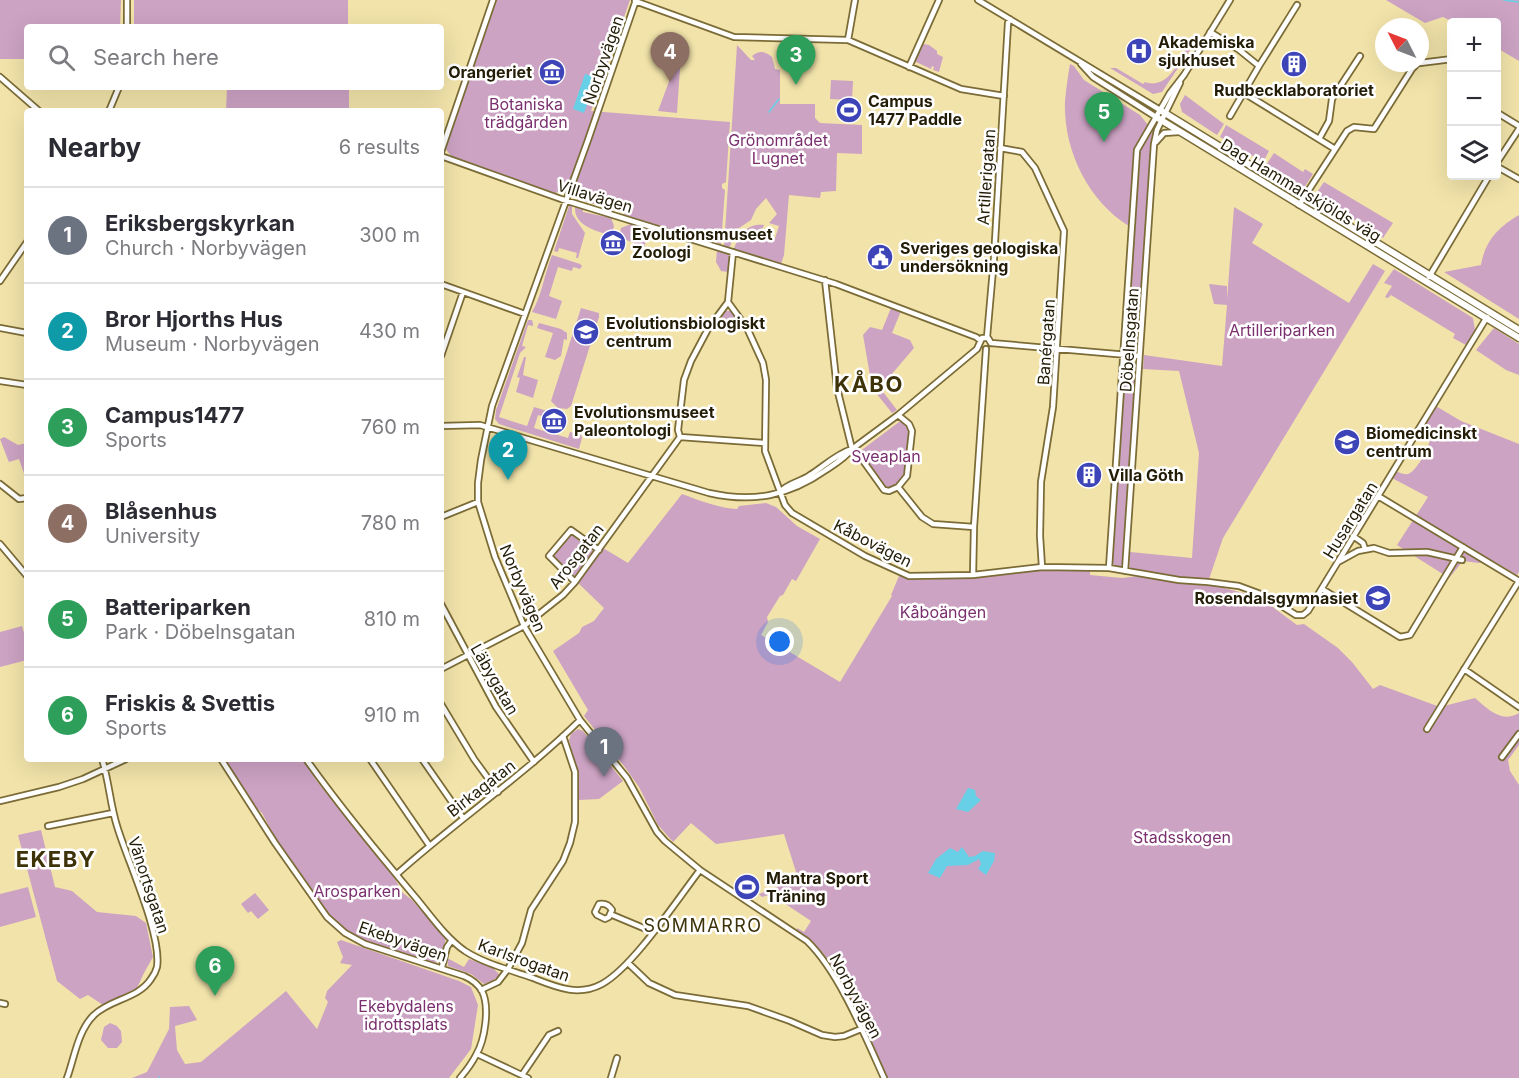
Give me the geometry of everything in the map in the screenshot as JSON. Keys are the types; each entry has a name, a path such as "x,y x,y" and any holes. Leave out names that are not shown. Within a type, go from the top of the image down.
{"main road":[{"name":"Dag Hammarskjölds väg","path":"1163,112 1301,201"},
{"name":"Dag Hammarskjölds väg","path":"1159,119 1301,201 1488,315 1519,338"},
{"name":"Dag Hammarskjölds väg","path":"1488,315 1519,330"}],"street":[{"path":"127,0 127,24"},
{"path":"444,145 493,0"},
{"path":"848,39 855,0"},
{"path":"909,67 939,0"},
{"name":"Dag Hammarskjölds väg","path":"978,0 1163,112"},
{"name":"Döbelnsgatan","path":"1109,568 1136,156 1140,144 1159,119 1230,0"},
{"path":"635,1 734,37 848,39 961,89 1004,96"},
{"name":"Norbyvägen","path":"635,1 492,406 478,483 478,502 495,557 524,626 580,720 627,778 657,832 700,870 807,941 818,952 827,963 884,1078"},
{"path":"1230,116 1298,5"},
{"name":"Artillerigatan","path":"987,337 1010,19"},
{"path":"1210,32 1238,49 1259,66"},
{"path":"1319,139 1329,121 1332,99 1360,56"},
{"name":"Dag Hammarskjölds väg","path":"1075,58 1093,77 1159,119"},
{"path":"1429,62 1447,60"},
{"path":"1301,201 1347,131 1354,127 1374,129 1410,72"},
{"path":"0,77 36,108"},
{"path":"110,108 118,90"},
{"path":"1244,93 1335,148"},
{"path":"1501,115 1519,128 1501,158"},
{"name":"Döbelnsgatan","path":"1125,571 1154,144 1159,119"},
{"path":"1154,144 1164,133 1182,132"},
{"name":"Banérgatan","path":"1000,148 1022,152 1043,184 1064,231 1053,407 1041,482 1042,567"},
{"name":"Villavägen","path":"444,155 566,200 825,280 884,301 976,337 986,349"},
{"path":"1501,168 1519,179"},
{"path":"1427,278 1488,180"},
{"path":"0,281 24,246"},
{"path":"733,252 728,302 700,343 684,380 678,430 680,437 765,442"},
{"path":"825,280 837,388 852,449 856,451 884,490 889,491 898,486 907,476 912,431 909,424 898,415"},
{"path":"444,285 525,314"},
{"path":"444,347 463,292"},
{"name":"Kåbovägen","path":"728,302 748,329 762,363 767,399 765,451 785,505 792,513 852,548 900,573 918,577 973,575 1042,567 1075,566 1109,568 1179,580 1239,586 1266,596 1296,615 1303,615"},
{"name":"Husargatan","path":"1303,615 1322,589 1488,315"},
{"path":"0,328 24,332"},
{"path":"444,426 480,425 709,493 738,498 758,498 780,492 852,449 898,415 987,337 991,343"},
{"path":"991,343 1139,356"},
{"path":"973,575 986,349 991,343"},
{"path":"0,381 24,385"},
{"name":"Arosgatan","path":"444,668 524,626 548,608 575,582 680,437"},
{"path":"0,484 19,499 24,498"},
{"path":"898,486 922,517 933,524 974,527"},
{"path":"1378,496 1519,581 1427,729"},
{"path":"444,517 478,502"},
{"path":"575,582 549,556 571,530 599,549"},
{"path":"1353,536 1363,543 1365,549"},
{"path":"0,544 24,572"},
{"path":"1338,562 1365,549 1374,548 1389,554 1428,552 1462,560"},
{"path":"1322,589 1400,637 1405,637 1410,635 1463,548"},
{"name":"Läbygatan","path":"444,610 467,656 514,736 534,762"},
{"path":"1464,669 1519,707"},
{"path":"444,709 474,759 498,792"},
{"name":"Birkagatan","path":"397,874 429,844 534,762 580,720"},
{"path":"1502,758 1519,734"},
{"path":"460,1078 477,1054 482,1036 485,1012 481,990 498,982 508,969 522,944 531,910 563,861 570,843 575,822 575,772 563,736"},
{"name":"Vänortsgatan","path":"67,1078 80,1041 93,1015 138,991 147,984 157,969 156,947 147,911 113,813 103,762"},
{"path":"0,801 59,787 120,762"},
{"name":"Ekebyvägen","path":"223,762 318,905 334,924 350,937 365,944 442,967 470,978 481,990"},
{"name":"Karlsrogatan","path":"308,762 452,940 476,958 563,989 578,991 602,984 628,963 700,870"},
{"path":"372,762 429,844"},
{"path":"424,762 463,818"},
{"path":"48,826 113,813"},
{"path":"610,914 653,932"},
{"path":"442,967 447,947 452,940"},
{"path":"628,963 649,983 675,996 748,1006 829,1036 844,1036 861,1029"},
{"path":"522,1075 549,1035 558,1031"},
{"path":"477,1054 528,1078"},
{"path":"611,1078 617,1058"}],"green space":[{"path":"0,0 121,0 120,24 24,24 24,59 0,59"},
{"path":"134,0 348,0 348,24 134,24"},
{"name":"Botaniska trädgården","path":"497,0 630,0 591,111 730,122 726,182 722,184 725,190 721,244 690,235 689,231 683,233 625,215 623,212 576,199 575,193 564,189 554,194 451,156 445,148"},
{"path":"1386,0 1519,0 1519,61 1501,50 1501,18 1447,19 1443,17 1429,22 1429,18 1417,18"},
{"path":"1192,38 1196,41 1162,92 1153,94 1110,68 1116,68 1143,84 1161,81 1174,70"},
{"path":"923,44 929,45 943,57 939,72 933,70 932,66 931,69 914,61"},
{"name":"Grönområdet Lugnet","path":"737,45 751,60 755,60 752,56 760,52 772,57 775,69 780,70 780,104 815,104 815,118 820,123 862,125 862,154 837,153 836,191 821,192 820,198 789,195 784,255 781,264 734,249 741,234 758,225 764,225 760,236 774,241 779,226 769,223 777,214 766,198 756,209 751,220 736,230 729,249 724,247"},
{"path":"1070,64 1084,80 1140,115 1148,125 1136,146 1133,157 1129,226 1101,203 1081,172 1074,155 1065,119"},
{"path":"674,68 680,68 677,113 658,111"},
{"path":"831,80 853,81 852,100 830,99"},
{"path":"227,90 349,90 349,108 226,108"},
{"path":"1185,95 1224,124 1217,135 1182,112 1180,104"},
{"path":"1226,125 1269,151 1263,162 1220,137"},
{"path":"1151,130 1153,131 1137,347 1126,346 1139,153"},
{"path":"1274,153 1303,172 1305,169 1313,174 1304,188 1266,165"},
{"path":"1324,182 1393,223 1383,238 1315,195"},
{"path":"569,206 572,206 572,214 585,233 578,258 576,258 577,253 559,248 558,252 554,251"},
{"path":"575,207 583,209 583,212 611,218 614,226 612,234 592,229 582,223"},
{"name":"Artilleriparken","path":"1234,207 1263,224 1252,243 1349,303 1373,264 1385,271 1223,538 1208,582 1129,572 1130,552 1192,558 1199,453 1179,371 1143,369 1144,355 1222,366 1227,305 1214,304 1209,284 1227,286 1227,300"},
{"path":"1519,215 1519,319 1444,272 1481,265 1489,242 1494,235"},
{"path":"631,224 650,230 644,247 619,237 621,228"},
{"path":"717,250 726,252 730,256 728,272 721,271 716,262"},
{"path":"552,255 582,266 580,269 573,267 572,271 558,267 549,296 562,301 556,319 532,312"},
{"path":"1394,269 1473,318 1475,330 1466,345 1453,338 1455,334 1391,295 1388,298 1385,297 1392,286 1384,283"},
{"path":"581,308 599,313 599,317 571,406 567,409 558,408 551,401"},
{"path":"891,308 901,311 892,333 910,340 914,348 880,388 897,410 892,413 876,393 873,393 863,335 870,327 882,330"},
{"path":"725,311 732,311 743,327 715,325"},
{"path":"528,320 532,320 533,326 528,325 522,346 526,347 520,353 499,417 527,426 534,407 554,413 553,420 538,415 534,428 568,438 570,432 581,435 579,449 499,424 495,419 496,410"},
{"path":"539,323 567,333 561,356 555,360 545,357 553,333 537,328"},
{"path":"1494,328 1519,344 1519,375 1506,370 1476,350"},
{"path":"524,357 526,357 523,375 538,380 533,398 516,392 520,378 517,377"},
{"path":"1125,362 1137,363 1124,563 1121,566 1115,566 1112,563"},
{"path":"1434,405 1461,421 1519,444 1519,572 1517,575 1493,561 1479,563 1463,561 1449,578 1397,545 1428,497 1390,477 1394,470 1408,474 1422,459 1430,438 1419,429"},
{"name":"Sveaplan","path":"903,419 909,429 904,472 898,483 887,488 859,452"},
{"path":"4,437 18,445 24,444 24,473 19,459 9,462 0,439"},
{"name":"Stadsskogen","path":"682,494 731,509 766,503 776,507 797,526 820,539 796,581 792,579 767,617 768,622 761,635 840,682 892,596 899,576 911,579 931,579 1072,569 1090,570 1090,575 1122,578 1139,576 1220,587 1259,597 1297,625 1304,624 1338,648 1373,689 1380,685 1440,707 1475,698 1500,716 1506,717 1519,713 1519,745 1508,760 1510,771 1519,785 1519,1078 888,1078 831,964 822,952 797,930 797,928 804,932 811,921 775,897 769,895 762,897 759,894 797,875 784,834 716,844 691,823 673,842 658,825 639,787 584,716 588,710 553,651 579,633 582,627 594,621 604,608 577,582 603,548 628,563"},
{"path":"570,533 594,552 574,578 552,556"},
{"path":"22,626 24,661 0,667 0,632"},
{"path":"578,729 583,731 623,781 599,799 579,800 578,773 569,740 571,734"},
{"name":"Arosparken","path":"227,762 304,762 392,874 403,893 446,938 440,962 435,963 366,941 343,929 328,915 277,841 262,813 252,804"},
{"path":"41,830 55,887 72,891 97,912 136,916 146,923 153,957 137,988 103,1005 88,995 80,999 57,981 18,835"},
{"path":"28,887 36,917 0,927 0,894"},
{"path":"255,893 269,910 258,919 251,911 248,913 241,904"},
{"name":"Ekebydalens idrottsplats","path":"341,940 471,987 478,1005 471,1049 449,1078 132,1078 147,1072 169,1029 170,1007 189,1006 197,1020 175,1026 177,1050 185,1064 201,1062 286,991 317,1029 328,1002 325,998 327,991 352,965 340,963 343,957 337,942"},
{"path":"447,958 464,967 469,959 493,968 500,975 484,984 471,974 448,966"},
{"path":"110,1023 121,1031 122,1042 117,1048 108,1048 101,1040 104,1027"}],"water":[{"path":"585,74 597,77 584,113 573,109"},
{"path":"968,788 975,790 976,796 981,800 968,812 956,809"},
{"path":"962,847 969,857 983,851 995,853 994,861 986,875 978,869 981,864 979,859 968,865 947,866 940,878 928,873 936,859 950,848 958,852"}],"waterway":[{"path":"1504,0 1519,2"},
{"path":"769,112 779,99"}],"place":[{"name":"Akademiska sjukhuset","path":"1139,51"},
{"name":"Rudbecklaboratoriet","path":"1294,64"},
{"name":"Orangeriet","path":"552,72"},
{"name":"Blåsenhus","path":"670,82"},
{"name":"Campus1477","path":"796,85"},
{"name":"Campus 1477 Paddle","path":"849,110"},
{"name":"Batteriparken","path":"1104,142"},
{"name":"Evolutionsmuseet Zoologi","path":"613,243"},
{"name":"Sveriges geologiska undersökning","path":"880,257"},
{"name":"Evolutionsbiologiskt centrum","path":"586,332"},
{"name":"Evolutionsmuseet Paleontologi","path":"554,421"},
{"name":"Biomedicinskt centrum","path":"1347,442"},
{"name":"Villa Göth","path":"1089,475"},
{"name":"Bror Hjorths Hus","path":"508,480"},
{"name":"Rosendalsgymnasiet","path":"1378,598"},
{"name":"Eriksbergskyrkan","path":"604,777"},
{"name":"Mantra Sport Träning","path":"747,887"},
{"name":"Friskis & Svettis","path":"215,996"}],"district":[{"name":"KÅBO","path":"869,384"},
{"name":"EKEBY","path":"56,859"},
{"name":"SOMMARRO","path":"703,926"}],"park label":[{"name":"Kåboängen","path":"943,612"}]}
